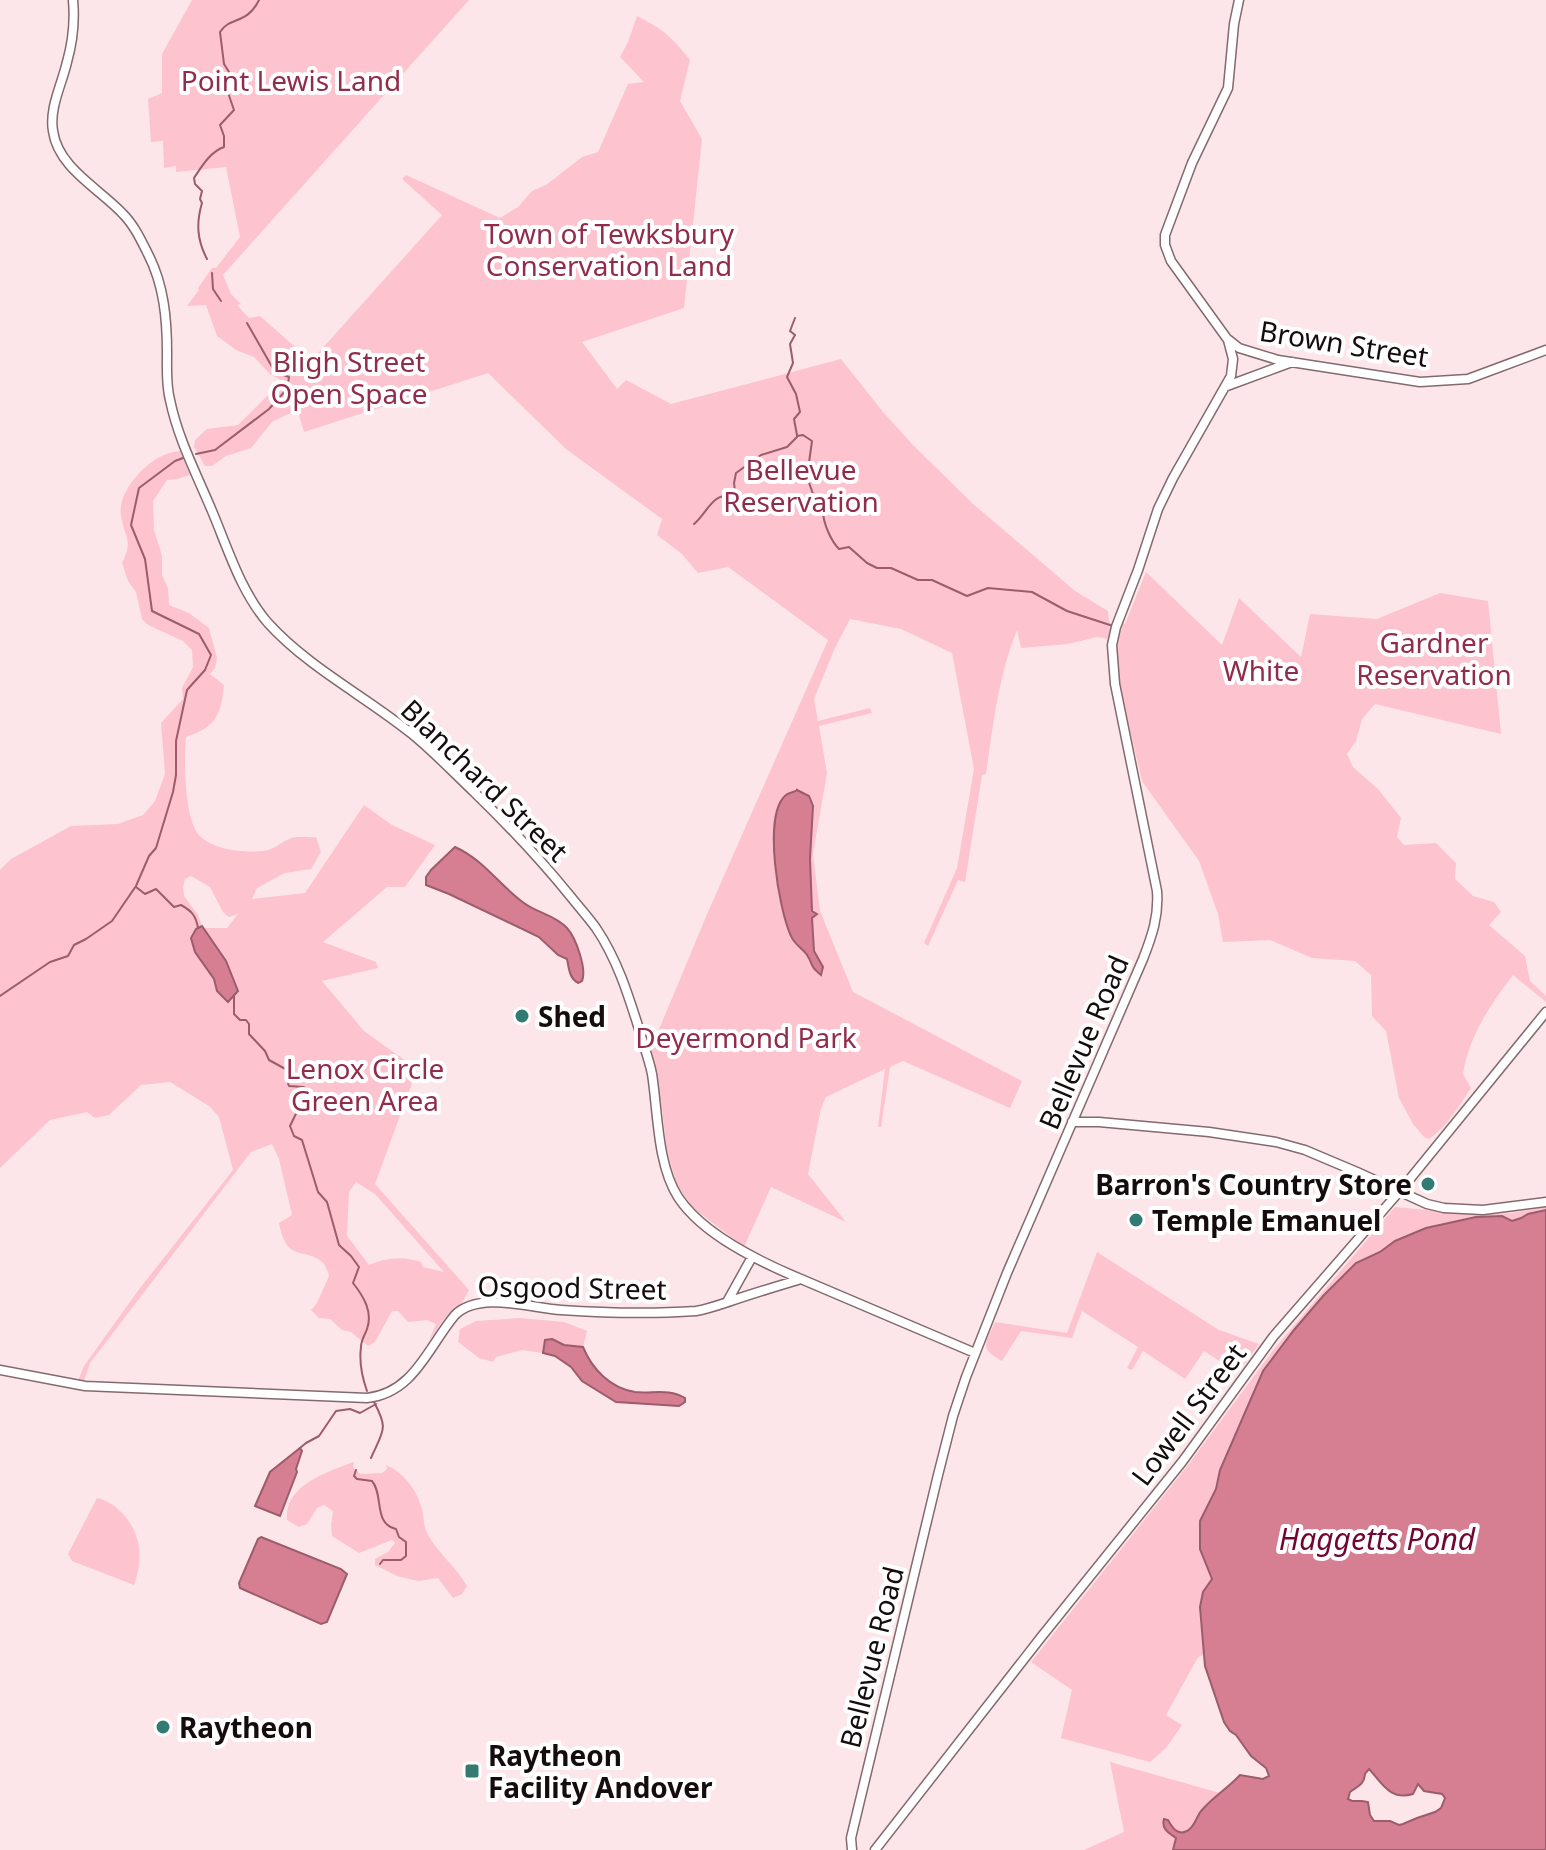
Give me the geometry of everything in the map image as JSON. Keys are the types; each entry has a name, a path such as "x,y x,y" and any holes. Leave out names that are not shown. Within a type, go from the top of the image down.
{"street":[{"name":"Blanchard Street","path":"73,0 72,41 55,105 53,133 60,151 72,167 124,215 150,256 165,304 169,399 178,428 246,591 267,622 303,656 415,736 520,837 595,927 620,973 633,1006 651,1069 665,1168 678,1197 731,1245 801,1279"},
{"path":"1228,340 1171,261 1165,245 1166,227 1228,88 1239,0"},
{"name":"Brown Street","path":"1228,340 1255,354 1405,381 1450,381 1481,375 1546,350"},
{"name":"Bellevue Road","path":"852,1850 851,1838 953,1416 975,1353 1156,922 1157,891 1115,684 1112,645 1158,509 1227,386 1233,368 1228,340"},
{"path":"1227,386 1293,362"},
{"name":"Lowell Street","path":"875,1850 1182,1462 1273,1337 1399,1191 1546,1012"},
{"path":"1072,1122 1209,1132 1276,1142 1305,1150 1427,1204 1458,1209 1502,1208 1546,1202"},
{"path":"727,1302 752,1257"},
{"path":"801,1279 975,1353"},
{"name":"Osgood Street","path":"0,1370 85,1386 367,1398 387,1394 408,1380 455,1315 476,1304 508,1303 559,1310 695,1311 801,1279"}],"green space":[{"path":"192,0 469,0 223,275 231,294 241,304 237,305 249,318 260,316 311,361 442,215 402,179 406,175 500,218 518,207 532,191 546,185 582,157 598,152 628,84 644,82 620,57 637,16 660,30 690,60 680,101 702,139 684,308 582,342 617,389 626,380 671,404 841,359 913,445 972,503 1075,591 1108,611 1111,623 1108,639 1097,637 1068,644 1021,648 1017,630 1001,683 986,774 982,775 965,882 958,880 928,946 924,943 957,868 974,769 952,653 901,629 850,619 834,650 814,699 818,721 870,708 872,713 819,726 827,773 813,854 820,911 853,992 1022,1081 1010,1108 903,1061 890,1067 881,1127 878,1127 885,1069 826,1097 808,1174 846,1222 771,1187 744,1247 693,1208 677,1185 667,1151 650,1051 828,640 728,567 698,573 682,554 657,535 662,519 566,449 488,373 304,432 298,412 288,414 272,422 251,448 226,456 212,466 205,466 194,447 195,440 207,429 238,425 282,381 270,374 254,357 236,350 217,336 206,305 187,306 212,268 216,268 240,237 226,167 176,172 176,166 164,168 163,141 151,142 148,99 162,93 162,54"},
{"name":"Lenox Circle Green Area","path":"180,451 190,475 167,480 153,501 154,530 162,556 162,575 168,588 169,605 189,613 209,628 217,658 210,674 224,685 215,718 204,729 186,737 188,803 199,835 220,847 247,851 274,848 294,837 316,837 321,852 311,869 285,873 257,888 252,899 305,893 364,805 392,825 435,845 405,887 387,887 323,942 376,962 378,968 322,981 364,1031 417,1069 375,1184 469,1290 461,1305 444,1319 429,1341 436,1324 427,1320 408,1322 398,1311 392,1311 375,1342 368,1346 330,1319 319,1318 311,1310 329,1275 318,1259 292,1250 283,1236 279,1223 292,1215 279,1159 272,1144 251,1152 90,1363 84,1381 78,1381 84,1366 137,1292 233,1170 219,1117 209,1106 170,1082 141,1085 109,1115 95,1118 87,1112 50,1120 0,1168 0,870 11,859 71,826 118,824 143,815 155,801 165,774 161,723 183,699 182,688 193,667 192,650 183,641 148,625 142,619 136,592 128,581 122,563 128,544 121,507 127,489 140,473 155,460","holes":["191,876 210,887 229,917 238,914 227,928 202,926 184,896 185,879","356,1182 375,1194 444,1272 401,1258 369,1265 347,1236 349,1192"]},
{"path":"1146,572 1222,645 1239,598 1301,657 1310,614 1377,619 1440,593 1488,601 1501,734 1375,704 1362,719 1356,741 1347,754 1353,767 1378,789 1401,818 1397,837 1404,845 1436,843 1456,863 1455,879 1473,896 1494,902 1501,912 1489,925 1525,956 1530,981 1546,996 1546,1002 1513,975 1489,1009 1470,1047 1463,1074 1471,1088 1447,1122 1429,1139 1413,1124 1399,1098 1386,1031 1372,1016 1371,975 1355,961 1312,958 1270,940 1223,942 1218,914 1199,861 1142,781 1119,684 1117,647 1123,623"},
{"path":"1395,1207 1479,1215 1546,1207 1546,1210 1512,1221 1505,1217 1476,1217 1426,1228 1356,1263 1324,1295 1260,1376 1220,1470 1200,1530 1199,1544 1212,1579 1203,1592 1200,1607 1204,1655 1198,1657 1166,1715 1182,1725 1166,1748 1150,1762 1061,1738 1072,1690 1031,1662 1188,1465 1274,1349"},
{"path":"1097,1252 1219,1330 1259,1344 1238,1373 1204,1351 1185,1379 1143,1351 1132,1370 1127,1368 1138,1347 1082,1311 1072,1338 1021,1331 1002,1361 990,1353 986,1345 995,1322 1067,1333"},
{"path":"520,1318 564,1322 587,1331 583,1347 564,1345 554,1340 543,1346 543,1353 522,1350 496,1357 493,1362 479,1358 458,1342 460,1329 476,1321"},
{"path":"354,1462 353,1467 360,1474 382,1473 387,1469 386,1465 408,1482 419,1500 430,1539 467,1586 462,1594 453,1598 438,1578 418,1581 397,1576 375,1565 375,1559 388,1552 395,1543 392,1540 359,1553 332,1536 333,1511 324,1505 317,1508 307,1524 299,1527 287,1520 292,1498 300,1489 320,1476"},
{"path":"97,1498 120,1511 136,1536 140,1555 134,1585 72,1561 68,1554"},
{"path":"1110,1762 1220,1793 1197,1815 1187,1831 1176,1830 1164,1819 1166,1831 1176,1838 1173,1850 1084,1850 1124,1832"}],"water":[{"path":"797,790 809,796 813,806 810,859 812,911 817,914 812,918 814,951 823,967 821,975 792,939 786,924 775,863 775,822 779,805 786,795"},
{"path":"455,847 474,859 524,903 567,928 580,954 582,981 575,981 567,959 558,955 539,937 426,885 426,877 431,870"},
{"path":"202,926 226,961 238,991 228,1002 217,991 214,979 195,952 191,938"},
{"name":"Haggetts Pond","path":"1546,1210 1546,1850 1173,1850 1176,1838 1165,1828 1164,1819 1178,1832 1187,1831 1206,1805 1240,1775 1263,1779 1269,1776 1266,1768 1251,1756 1224,1722 1205,1666 1200,1607 1203,1592 1212,1579 1200,1549 1200,1521 1263,1371 1324,1295 1356,1263 1426,1228 1476,1217 1502,1216 1512,1221","holes":["1369,1769 1392,1793 1413,1794 1418,1784 1424,1791 1442,1794 1445,1798 1441,1808 1399,1825 1390,1821 1374,1821 1368,1802 1348,1799"]},
{"path":"552,1339 564,1345 583,1347 597,1370 610,1382 626,1390 673,1393 685,1398 685,1402 679,1406 616,1402 582,1381 571,1367 555,1356 543,1353 545,1340"},
{"path":"300,1448 297,1472 280,1516 255,1506 270,1472"},
{"path":"261,1537 347,1574 327,1622 321,1624 240,1588 239,1583"}],"waterway":[{"path":"207,259 198,231 202,191 194,178 210,156 224,147 220,125 234,110 225,84 229,72 224,64 220,32 249,13 259,0"},
{"path":"212,273 213,289 221,301"},
{"path":"795,318 790,331 795,335 790,344 793,363 787,377 796,394 800,412 794,419 797,435"},
{"path":"196,454 215,450 269,409 287,389 289,377 275,372 247,323"},
{"path":"797,436 803,435 812,441 807,477 818,508 823,511 828,532 839,549 849,547 877,568 891,568 918,580 932,580 967,596 988,588 1032,592 1067,611 1113,626"},
{"path":"694,524 715,500 732,496 736,473 761,455 787,447 797,437"},
{"path":"0,996 50,962 68,956 74,945 112,921 136,886 149,856 156,848 173,792 176,741 187,690 205,670 211,655 199,634 152,611 145,559 131,525 139,488 183,458"},
{"path":"136,887 145,894 156,889 174,907 185,907 195,917 198,928"},
{"path":"234,995 234,1014 240,1020 246,1020 249,1034 269,1060 289,1071 286,1078 289,1086 304,1087 307,1091 290,1126 294,1136 302,1140 318,1192 327,1202 339,1245 359,1267 353,1283 364,1299 369,1317 360,1353 367,1391"},
{"path":"371,1458 383,1430 382,1419 374,1402"},
{"path":"300,1448 319,1436 336,1411 350,1409 360,1413 376,1404"},
{"path":"356,1470 354,1476 357,1479 372,1481 384,1521 396,1529 399,1537 406,1542 406,1556 401,1560 383,1560 380,1564"}],"place":[{"name":"Shed","path":"522,1016"},
{"name":"Barron's Country Store","path":"1428,1184"},
{"name":"Temple Emanuel","path":"1136,1220"},
{"name":"Raytheon","path":"163,1727"},
{"name":"Raytheon Facility Andover","path":"472,1771"}],"park label":[{"name":"Point Lewis Land","path":"291,80"},
{"name":"Town of Tewksbury Conservation Land","path":"609,249"},
{"name":"Bligh Street Open Space","path":"349,377"},
{"name":"Bellevue Reservation","path":"801,485"},
{"name":"Gardner Reservation","path":"1434,658"},
{"name":"White","path":"1261,670"},
{"name":"Deyermond Park","path":"746,1037"}]}
